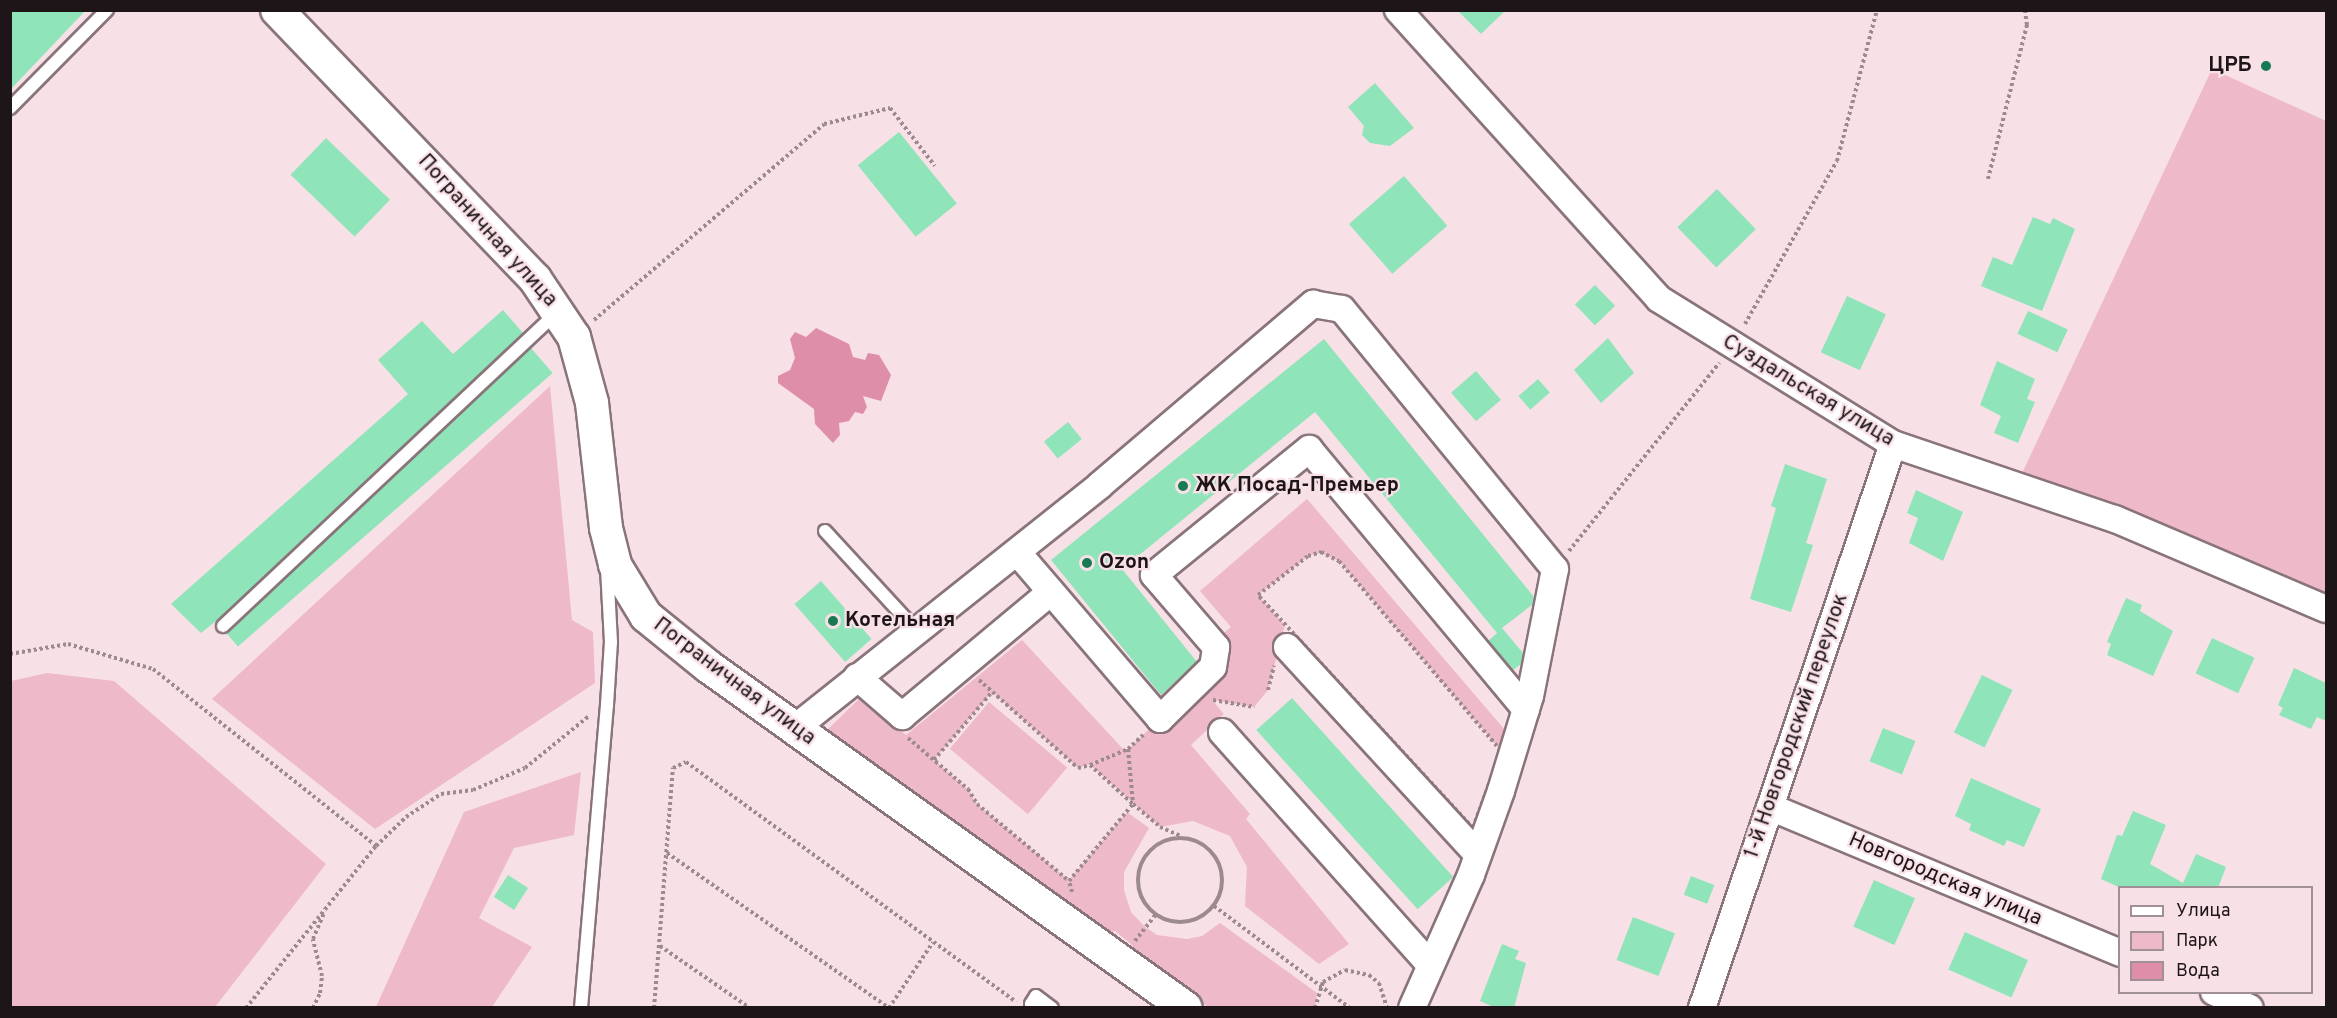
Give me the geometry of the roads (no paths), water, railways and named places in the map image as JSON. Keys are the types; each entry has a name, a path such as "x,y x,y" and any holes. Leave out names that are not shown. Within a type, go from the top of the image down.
{"street":[{"name":"Пограничная улица","path":"277,10 535,279 566,324 592,403 606,528 615,565 646,616 795,728 1186,1008"},
{"name":"Суздальская улица","path":"1398,10 1659,299 1893,444 2115,519 2326,609"},
{"path":"795,728 1017,552 1313,304 1342,309 1555,569 1526,710 1478,855 1412,1008"},
{"name":"1-й Новгородский переулок","path":"1702,1008 1893,444"},
{"path":"1017,552 1160,719 1214,667 1216,647 1154,575 1309,449 1526,710"},
{"path":"857,678 902,716 1051,592"},
{"path":"1287,647 1478,855"},
{"path":"1222,732 1430,965"},
{"name":"Новгородская улица","path":"1770,807 2118,952"},
{"path":"2216,994 2246,1007"}],"lane":[{"path":"10,108 107,10"},
{"path":"223,626 566,324"},
{"path":"581,1008 608,705 611,642 606,528"},
{"path":"825,531 916,630"},
{"path":"1036,1008 1031,1004 1036,996 1052,1008"}],"water":[{"path":"816,328 849,344 853,357 865,360 868,353 879,355 891,375 881,401 863,396 867,407 863,414 855,412 849,421 839,423 840,435 833,443 815,424 814,409 778,383 778,376 790,370 795,358 790,339 795,332 806,337"}],"place":[{"name":"ЦРБ","path":"2266,66"},
{"name":"ЖК Посад-Премьер","path":"1183,486"},
{"name":"Ozon","path":"1087,563"},
{"name":"Котельная","path":"833,621"}]}
